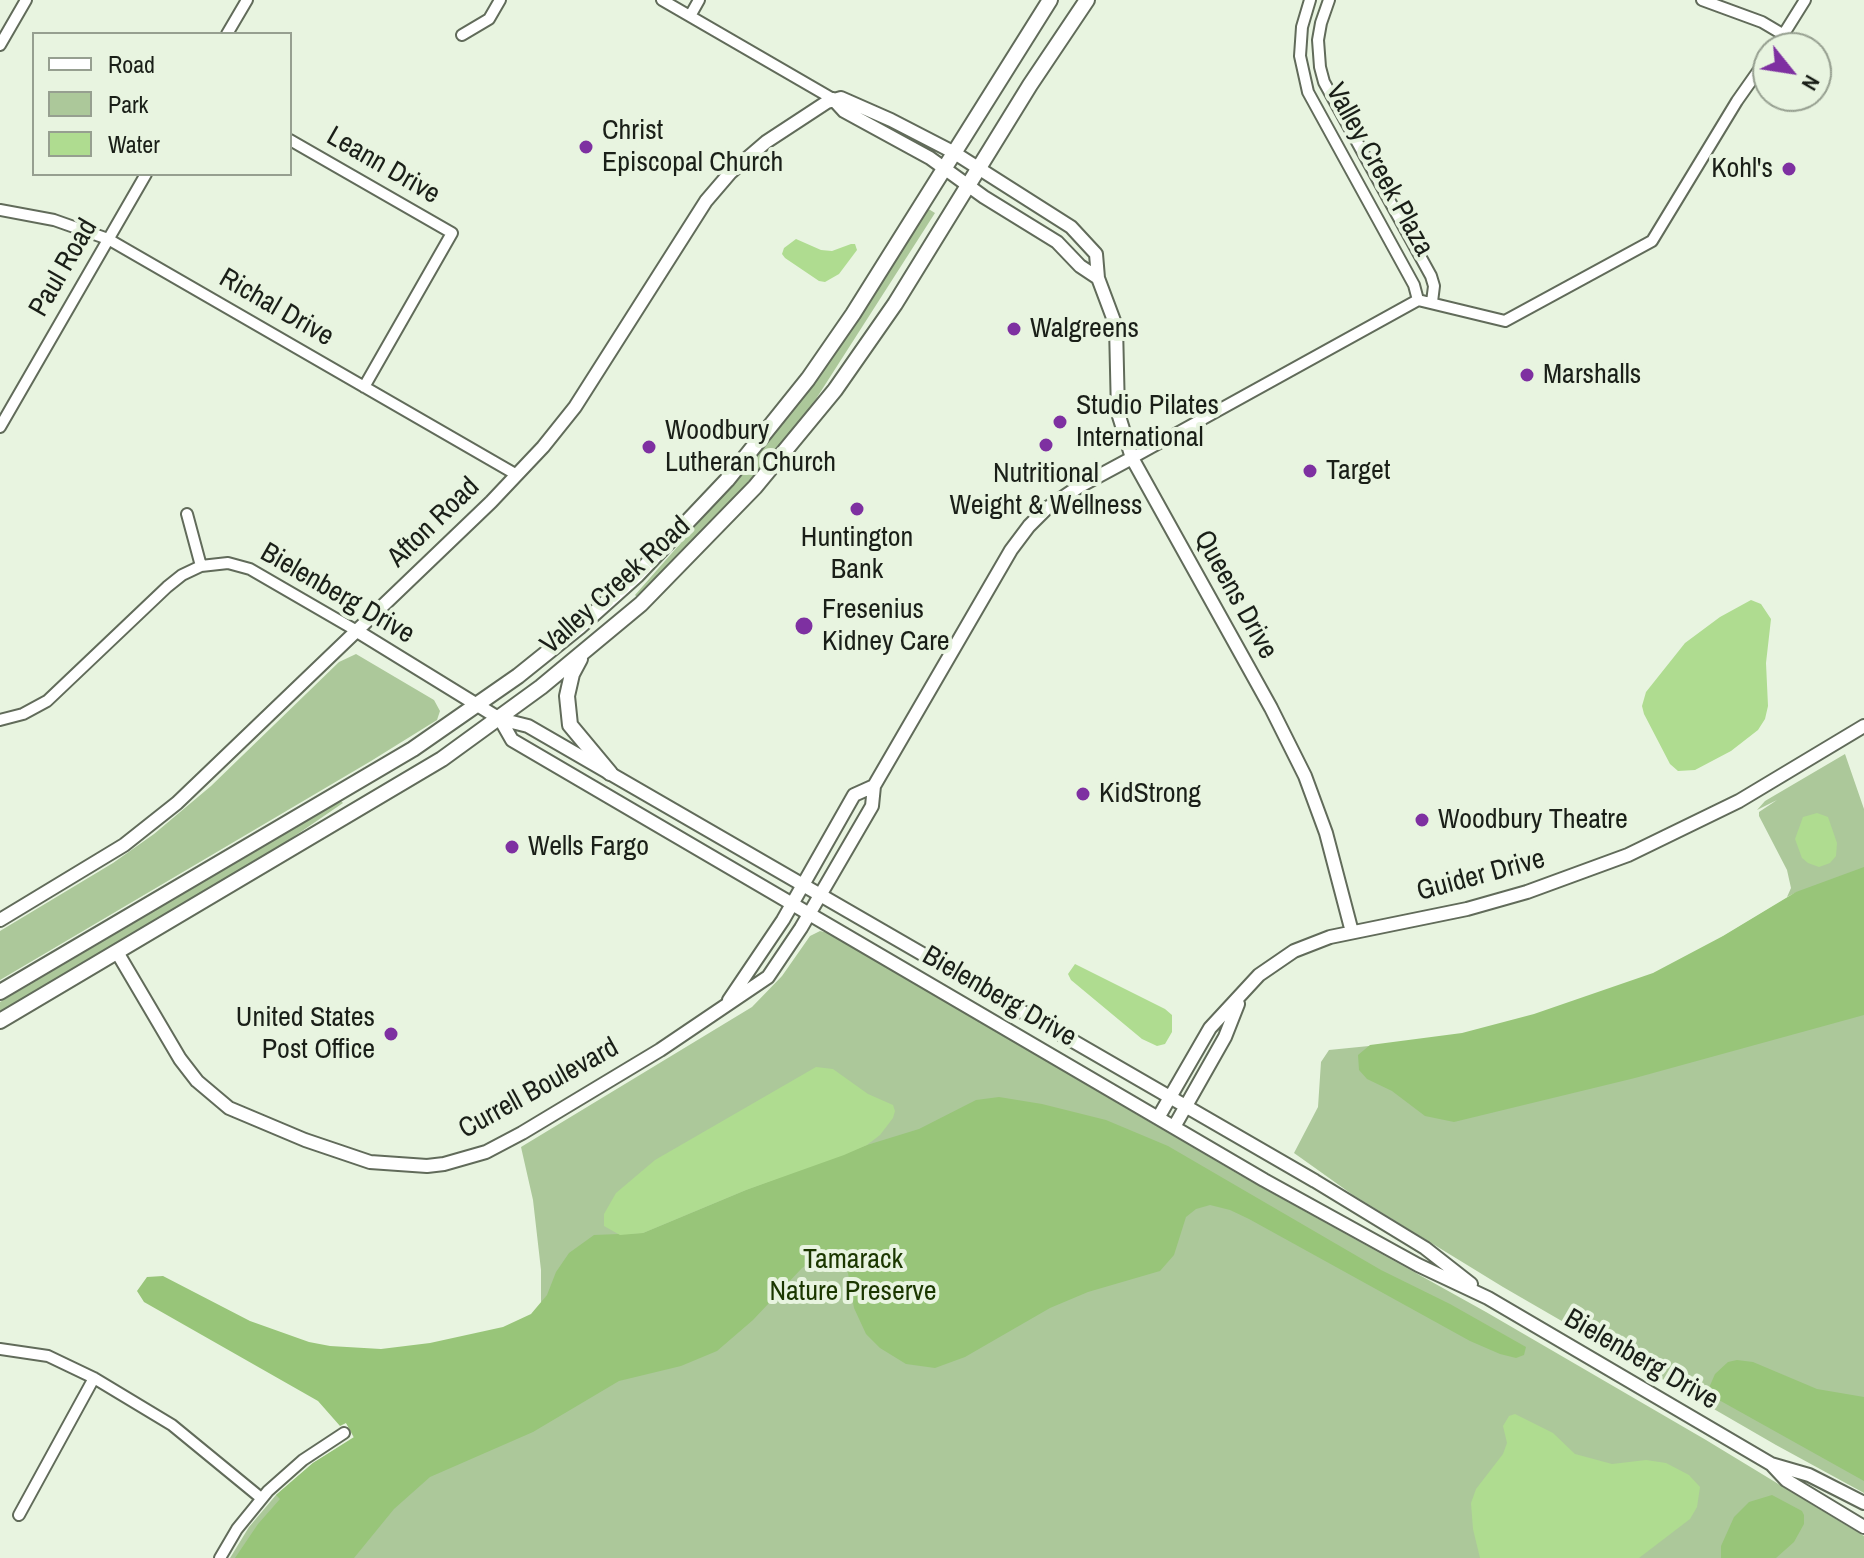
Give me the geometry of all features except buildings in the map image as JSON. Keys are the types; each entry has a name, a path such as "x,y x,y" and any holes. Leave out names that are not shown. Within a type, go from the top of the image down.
{"main road":[{"name":"Valley Creek Road","path":"0,992 392,763 479,706 618,592 727,480 777,420 824,356 1050,0"},
{"name":"Valley Creek Road","path":"0,1021 420,773 500,719 641,604 698,549 802,431 881,326 1044,63 1087,0"},
{"path":"582,655 572,674 567,696 570,725 610,773"}],"street":[{"path":"0,45 26,0"},
{"path":"228,32 247,0"},
{"path":"462,35 489,19 500,0"},
{"name":"Queens Drive","path":"662,0 833,99 844,111 944,167 1057,242 1080,266 1098,278"},
{"path":"690,16 699,0"},
{"name":"Valley Creek Plaza","path":"1310,0 1302,27 1300,56 1308,92 1414,285 1418,300 1496,320 1508,320 1652,241 1752,80"},
{"name":"Valley Creek Plaza","path":"1329,0 1318,40 1324,82 1431,276 1434,286 1432,302"},
{"path":"1702,0 1762,22 1779,32"},
{"path":"1786,32 1805,0"},
{"name":"Queens Drive","path":"833,99 850,100 953,152 1056,216 1085,240 1096,254 1098,278 1116,326 1118,413 1132,458 1294,753 1321,817 1352,932"},
{"name":"Afton Road","path":"0,920 124,845 177,803 517,475 575,407 700,207 757,148 833,99"},
{"name":"Leann Drive","path":"292,141 452,233 364,387"},
{"name":"Paul Road","path":"0,427 145,176"},
{"name":"Richal Drive","path":"0,210 54,220 108,239 517,475"},
{"path":"1132,458 1418,300"},
{"name":"Currell Boulevard","path":"117,952 180,1059 211,1095 229,1108 345,1155 389,1165 444,1164 486,1152 660,1050 768,977 822,894 872,806 874,786 1011,550 1029,526 1062,496 1132,458"},
{"path":"0,720 23,714 47,701 167,587 201,566 187,514"},
{"name":"Bielenberg Drive","path":"201,566 228,563 250,569 500,719 528,726 822,894 1425,1248 1488,1298"},
{"name":"Bielenberg Drive","path":"500,719 512,740 1158,1118 1385,1247 1488,1298 1771,1464 1809,1475 1864,1503"},
{"name":"Guider Drive","path":"1158,1118 1210,1028 1268,968 1294,951 1318,940 1467,909 1527,892 1628,855 1739,801 1864,726"},
{"name":"Currell Boulevard","path":"725,1007 792,904 854,795 874,786"},
{"name":"Guider Drive","path":"1174,1127 1225,1037 1240,997"},
{"path":"0,1349 48,1356 94,1378 172,1425 261,1498"},
{"path":"19,1515 94,1378"},
{"path":"220,1558 261,1498 303,1460 344,1433"},
{"name":"Bielenberg Drive","path":"1771,1464 1786,1480 1864,1527"}],"green space":[{"path":"927,208 935,213 807,413 716,519 637,597 635,595 791,414 848,335"},
{"path":"356,654 434,700 440,711 437,720 0,980 0,931 113,863 154,834 211,786 339,662"},
{"path":"1845,754 1864,809 1864,1493 1503,1287 1353,1195 1294,1153 1318,1107 1321,1062 1329,1050 1459,1037 1564,1006 1669,969 1797,892 1787,897 1791,888 1787,870 1759,816 1759,812 1777,800 1757,810 1765,801"},
{"path":"341,801 343,803 261,859 0,1012 0,1002"},
{"path":"1864,867 1864,1015 1635,1078 1454,1122 1425,1116 1392,1091 1367,1079 1359,1070 1358,1055 1370,1045 1462,1033 1534,1014 1653,973 1796,892"},
{"name":"Tamarack Nature Preserve","path":"820,931 1245,1178 1486,1312 1706,1440 1864,1536 1864,1558 230,1558 249,1527 276,1495 313,1463 354,1438 338,1407 549,1313 546,1297 541,1304 541,1270 533,1200 521,1147 752,1007 782,976 810,936"},
{"path":"999,1097 1106,1120 1168,1146 1381,1270 1526,1347 1524,1355 1516,1358 1500,1354 1470,1341 1249,1219 1210,1205 1196,1209 1186,1217 1174,1255 1160,1271 1088,1292 1050,1308 965,1357 935,1368 906,1364 880,1348 866,1334 854,1308 848,1273 837,1259 823,1254 802,1268 753,1320 717,1351 681,1366 619,1381 533,1432 430,1477 394,1509 354,1558 235,1558 280,1499 276,1495 313,1463 354,1437 346,1423 340,1426 318,1401 144,1302 137,1291 147,1277 163,1276 250,1321 309,1342 381,1349 430,1343 503,1327 531,1314 547,1295 556,1272 569,1253 594,1235 643,1233 746,1190 919,1129 976,1100"},
{"path":"1728,1362 1753,1362 1817,1389 1864,1397 1864,1481 1710,1395 1708,1390 1715,1374"},
{"path":"1772,1495 1804,1515 1804,1524 1794,1542 1776,1558 1721,1558 1721,1546 1734,1517 1749,1502"}],"water":[{"path":"796,239 821,250 832,251 855,244 857,250 839,274 825,282 819,281 782,254 784,248"},
{"path":"1751,600 1761,604 1771,619 1765,719 1758,730 1731,751 1695,770 1678,771 1670,764 1644,714 1642,706 1646,692 1685,643 1720,617"},
{"path":"1817,813 1828,817 1837,843 1836,856 1830,863 1819,867 1802,858 1795,839 1803,817"},
{"path":"1075,964 1172,1015 1172,1032 1165,1044 1157,1046 1142,1039 1071,980 1068,974"},
{"path":"816,1067 833,1069 868,1094 893,1105 893,1118 880,1135 867,1145 844,1155 746,1190 643,1233 620,1235 604,1226 604,1214 616,1193 655,1160"},
{"path":"1515,1414 1553,1433 1575,1454 1612,1464 1646,1460 1666,1463 1689,1475 1700,1487 1697,1507 1690,1519 1639,1558 1480,1558 1471,1503 1476,1489 1503,1454 1507,1443 1503,1426 1509,1416"}],"place":[{"name":"Christ Episcopal Church","path":"586,147"},
{"name":"Kohl's","path":"1789,169"},
{"name":"Walgreens","path":"1014,329"},
{"name":"Marshalls","path":"1527,375"},
{"name":"Studio Pilates International","path":"1060,422"},
{"name":"Nutritional Weight & Wellness","path":"1046,445"},
{"name":"Woodbury Lutheran Church","path":"649,447"},
{"name":"Target","path":"1310,471"},
{"name":"Huntington Bank","path":"857,509"},
{"name":"Fresenius Kidney Care","path":"804,626"},
{"name":"KidStrong","path":"1083,794"},
{"name":"Woodbury Theatre","path":"1422,820"},
{"name":"Wells Fargo","path":"512,847"},
{"name":"United States Post Office","path":"391,1034"}]}
